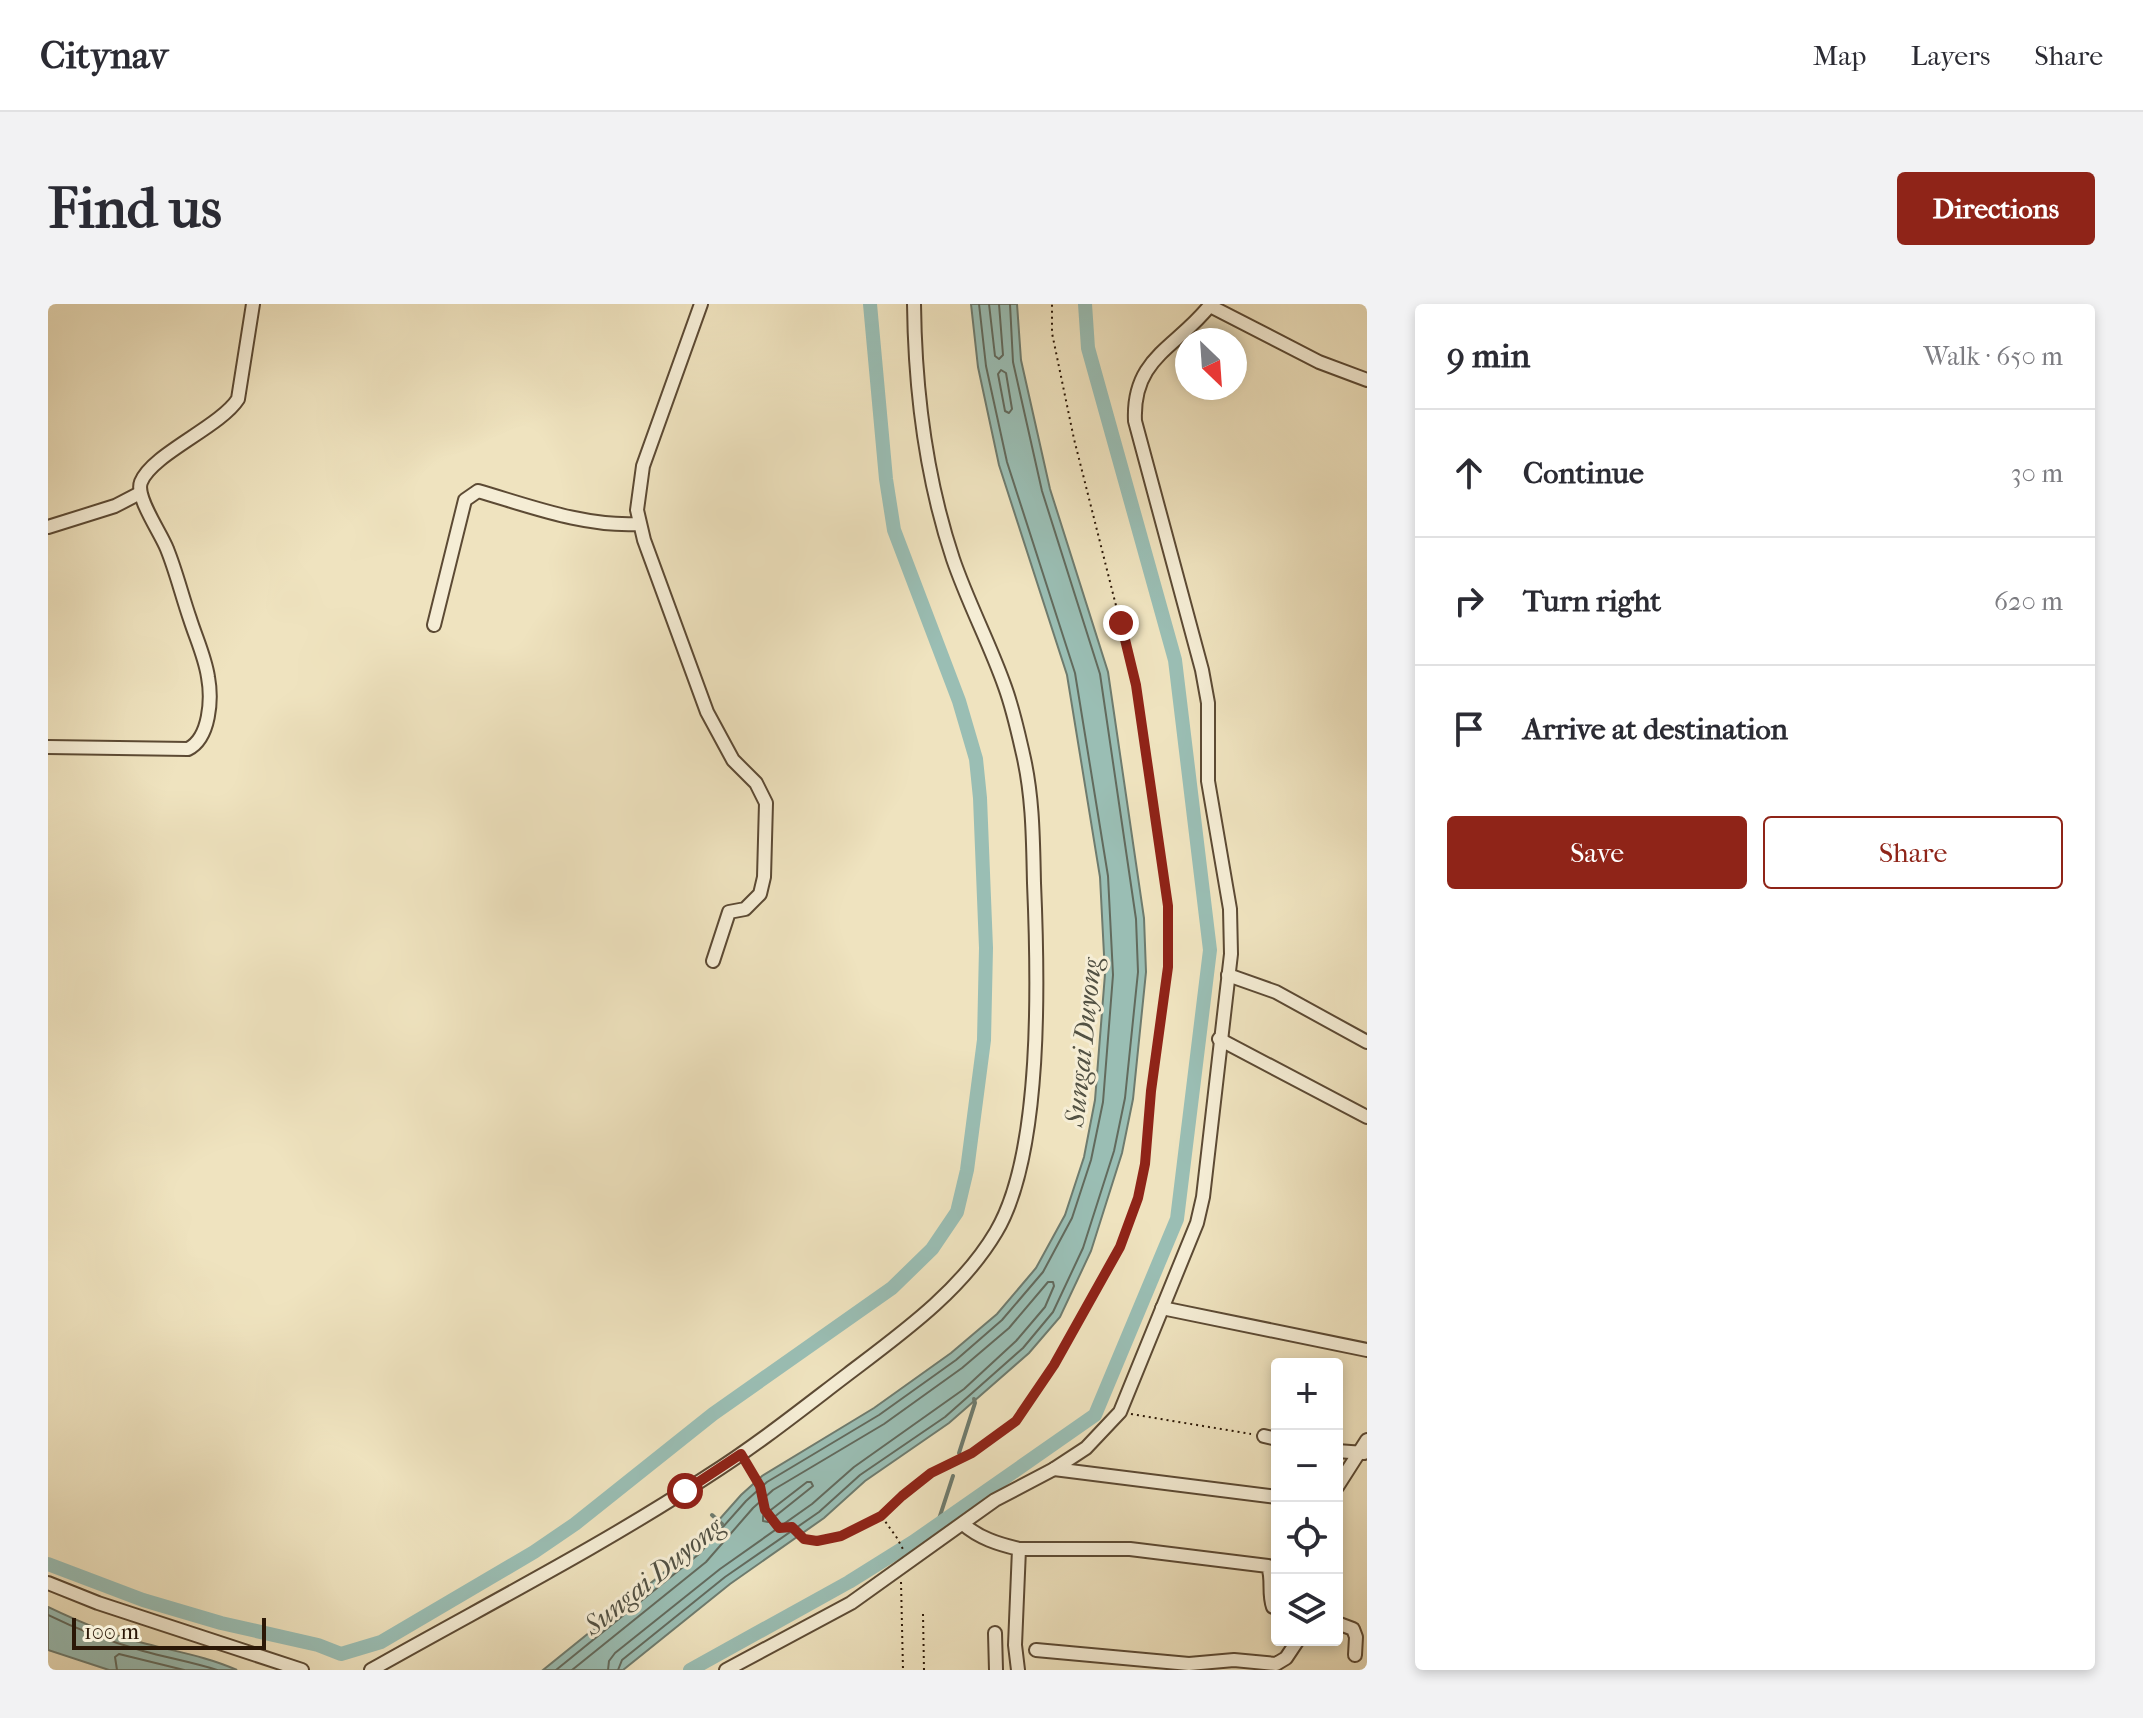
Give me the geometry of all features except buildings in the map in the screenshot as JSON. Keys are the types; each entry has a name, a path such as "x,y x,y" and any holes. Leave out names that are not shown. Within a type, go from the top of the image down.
{"street":[{"path":"48,747 188,749 203,734 210,696 203,659 167,549 140,493 141,482 148,472 230,411 238,399 253,304"},
{"path":"701,304 643,466 638,491 639,524 707,712 733,760 756,783 766,803 760,894 745,909 729,912 713,961"},
{"path":"371,1670 620,1532 741,1454 895,1338 972,1268 998,1229 1010,1204 1024,1152 1034,1037 1036,933 1031,798 1024,756 1006,689 946,536 927,451 915,356 914,304"},
{"path":"726,1670 851,1603 995,1500 1086,1448 1120,1412 1190,1245 1203,1197 1231,934 1230,909 1208,781 1208,703 1202,670 1135,421 1134,404 1139,380 1146,369 1210,305 1319,362 1367,380"},
{"path":"434,625 465,500 478,491 558,514 608,524 639,524"},
{"path":"48,527 115,506 140,493"},
{"path":"1228,975 1276,992 1367,1042"},
{"path":"1219,1039 1367,1117"},
{"path":"1162,1308 1367,1350"},
{"path":"1343,1479 1362,1454 1367,1440"},
{"path":"1054,1469 1271,1496"},
{"path":"963,1524 997,1544 1019,1549 1130,1549 1268,1566 1271,1602"},
{"path":"1018,1670 1015,1645 1019,1549"},
{"path":"48,1583 98,1603 302,1670"},
{"path":"1343,1625 1353,1629 1355,1655"},
{"path":"996,1670 995,1638 1015,1645"},
{"path":"1036,1650 1230,1665 1276,1664 1286,1658 1294,1646"}],"path":[{"path":"741,1454 760,1486 765,1510 779,1528 792,1527 804,1539 817,1541 841,1536 881,1516 931,1473 972,1453 1016,1421 1054,1365 1120,1247 1138,1198 1145,1164 1151,1091 1168,967 1168,906 1136,685 1071,424 1052,333 1052,304"},
{"path":"1120,1412 1270,1438"},
{"path":"881,1516 897,1538"},
{"path":"901,1569 903,1670"},
{"path":"923,1614 924,1670"}],"water":[{"name":"Sungai Duyong","path":"971,304 1017,304 1021,360 1050,489 1108,672 1144,918 1146,972 1133,1099 1122,1153 1091,1251 1060,1317 1029,1353 949,1423 865,1481 824,1518 730,1584 623,1670 543,1670 694,1548 762,1476 874,1408 951,1353 997,1314 1036,1268 1065,1215 1084,1157 1095,1100 1105,974 1100,877 1067,675 999,465 978,367"},
{"path":"48,1607 122,1637 204,1658 237,1670 109,1670 48,1650"}],"waterway":[{"path":"48,1564 143,1600 221,1623 318,1645 341,1654 381,1642 534,1552 575,1524 713,1414 892,1288 932,1249 957,1212 967,1170 984,1040 986,948 980,798 976,759 959,701 894,530 886,479 870,304"},
{"path":"690,1670 849,1582 913,1542 1095,1415 1177,1219 1210,950 1175,660 1088,348 1085,304"},
{"path":"959,1453 974,1399"},
{"path":"937,1525 953,1476"},
{"path":"712,1515 722,1524"}],"route":[{"path":"685,1491 741,1454 760,1486 765,1510 779,1528 792,1527 804,1539 817,1541 841,1536 881,1516 931,1473 972,1453 1016,1421 1054,1365 1120,1247 1138,1198 1145,1164 1151,1091 1168,967 1168,906 1136,685 1121,623"}]}
